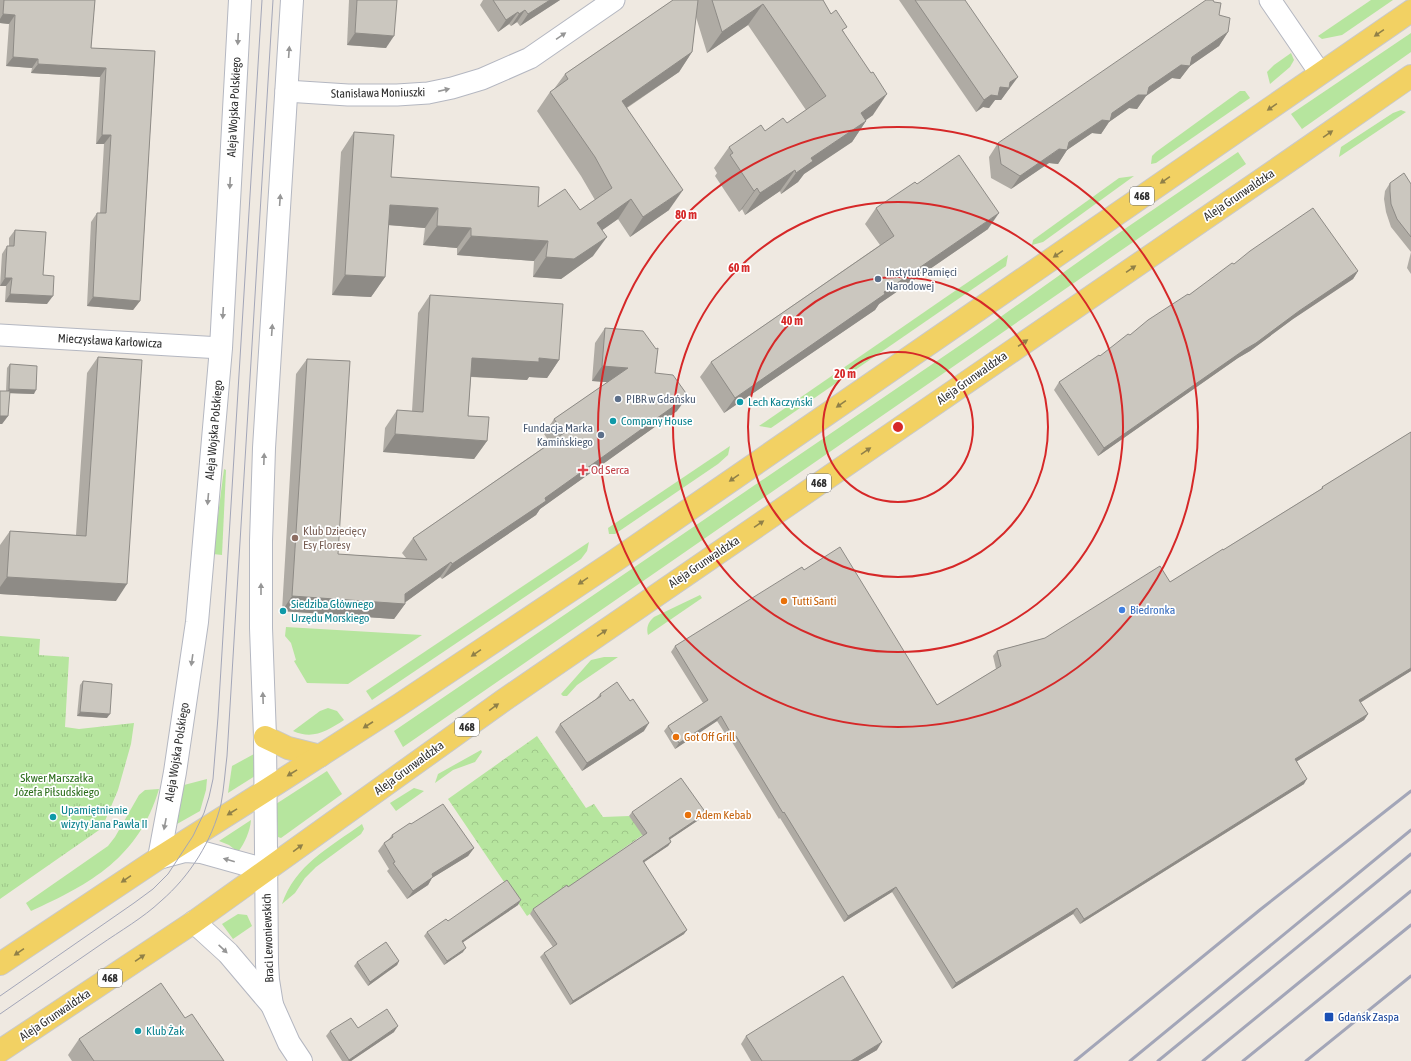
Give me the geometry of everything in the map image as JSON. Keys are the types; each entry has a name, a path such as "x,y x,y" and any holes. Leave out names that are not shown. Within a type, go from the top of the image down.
{"main road":[{"name":"468","path":"0,964 159,858 405,701 616,560 1411,11"},
{"name":"Aleja Grunwaldzka","path":"0,1051 194,922 504,700 1411,76"},
{"path":"265,737 288,748 320,756"}],"street":[{"name":"Aleja Wojska Polskiego","path":"159,858 175,772 197,622 221,348 240,0"},
{"path":"265,791 265,737 260,628 260,541 264,448 292,0"},
{"name":"Stanisława Moniuszki","path":"286,91 348,95 398,95 428,93 452,88 482,79 530,58 614,0"},
{"path":"1270,0 1320,73"},
{"name":"Mieczysława Karłowicza","path":"0,335 221,348"},
{"name":"Braci Lewoniewskich","path":"265,791 268,980 272,1005 289,1043 301,1061"},
{"path":"159,858 185,851 201,852 266,870"},
{"name":"Braci Lewoniewskich","path":"194,922 228,953 272,1005"}],"green space":[{"path":"1371,0 1393,0 1342,35 1322,39 1318,36"},
{"path":"1411,33 1411,52 1302,129 1291,114"},
{"path":"1291,53 1294,60 1290,67 1270,84 1267,72"},
{"path":"1240,91 1245,91 1250,98 1156,163 1151,164 1152,156 1156,152"},
{"path":"1401,110 1406,112 1339,157 1341,147 1393,113"},
{"path":"1238,152 1246,164 403,747 394,731 975,335 1129,226"},
{"path":"1134,176 1043,242 1032,245 1033,240 1119,178"},
{"path":"1008,255 1006,266 771,428 759,426 949,295"},
{"path":"730,446 728,455 718,464 615,534 609,534 608,528"},
{"path":"224,469 226,470 222,555 213,554"},
{"path":"589,542 587,551 581,559 372,700 366,691"},
{"path":"700,595 702,598 648,635 648,625 654,617"},
{"path":"286,627 422,635 348,684 307,683 294,661 296,660 291,643 285,636"},
{"name":"Skwer Marszałka Józefa Piłsudskiego","path":"0,636 40,639 39,655 69,657 65,727 79,729 134,723 131,744 118,790 102,828 0,899"},
{"path":"604,657 618,657 577,685 567,696 563,696 561,694 591,660"},
{"path":"328,708 337,711 344,720 332,728 320,733 307,735 293,731 320,711"},
{"path":"537,736 586,808 594,804 603,817 629,816 644,834 527,916 448,799"},
{"path":"481,750 482,752 475,762 453,770 435,783 438,774"},
{"path":"254,754 255,776 228,793 232,766"},
{"path":"327,771 342,794 281,838 278,837 276,804"},
{"path":"207,779 206,790 200,811 175,824 184,785"},
{"path":"414,788 424,791 396,811 390,803"},
{"path":"159,789 150,813 139,833 126,850 93,878 74,890 31,911 26,903 108,846 115,837 139,795 145,790"},
{"path":"251,820 247,837 238,852 229,845 219,841"},
{"path":"362,824 364,829 361,834 316,867 305,878 295,893 282,904 295,878 315,858"},
{"path":"238,914 247,915 252,926 233,939 222,924"}],"building":[{"path":"4,0 95,0 91,48 155,51 140,301 93,297 97,213 106,213 111,135 102,135 106,68 38,64 38,59 13,57 15,15 3,14"},
{"path":"357,0 397,0 394,36 355,33"},
{"path":"493,0 550,0 528,14 525,10 519,14 518,12 506,20"},
{"path":"673,0 698,0 692,52 622,101 683,190 643,217 631,199 597,223 607,237 574,259 546,257 548,241 471,236 471,228 437,226 438,208 390,205 385,277 345,275 354,132 394,135 391,177 539,187 538,207 565,189 580,210 612,188 595,157 550,92 568,79 565,74"},
{"path":"712,0 823,0 831,14 836,10 847,27 842,30 871,73 873,72 887,94 861,113 866,121 811,158 813,161 796,173 795,170 760,193 757,188 754,191 730,155 733,153 729,147 761,125 765,131 783,118 787,123 826,96 763,4 722,32"},
{"path":"915,0 965,0 1018,77 1010,82 1009,88 1000,87 998,96 991,95 984,100"},
{"path":"1206,0 1213,0 1214,2 1221,3 1219,15 1230,18 1228,32 1192,57 1190,66 1181,65 1149,87 1147,95 1138,95 1112,113 1110,121 1102,120 1069,142 1067,150 1059,149 1020,176 1001,164 998,143"},
{"name":"Instytut Pamięci Narodowej","path":"959,155 999,213 884,292 885,294 735,398 711,362 894,236 876,208 915,182 917,184"},
{"path":"1404,173 1411,184 1411,237 1397,219 1391,204 1390,183"},
{"path":"1313,208 1358,271 1104,448 1059,382 1099,355 1100,356 1148,320 1188,294 1189,295 1232,263 1234,264 1250,251"},
{"path":"15,230 46,232 43,275 54,276 53,296 10,294 12,278 5,278 7,246 14,246"},
{"path":"430,295 563,304 559,360 539,358 539,362 472,358 468,416 489,417 487,441 395,434 397,410 423,412"},
{"path":"605,328 643,331 656,349 658,348 655,373 673,375 688,396 545,498 546,501 452,564 451,562 405,594 405,604 292,596 307,359 350,361 338,554 427,560 413,538 558,438 564,433 554,419 628,368 602,366"},
{"path":"98,357 142,360 127,584 7,577 10,531 86,536"},
{"path":"10,364 37,366 36,390 9,389"},
{"path":"0,391 10,391 8,416 0,416"},
{"path":"1411,432 1411,668 1359,700 1368,714 1295,759 1307,779 1084,919 1077,908 956,983 896,887 848,916 736,736 729,730 721,716 679,743 668,726 708,700 675,646 802,567 804,570 840,547 937,705 1001,666 997,651 1045,638 1160,566 1170,582"},
{"path":"83,681 112,684 110,714 80,712"},
{"path":"617,682 630,701 633,699 649,723 587,763 560,724 601,696 600,694"},
{"path":"681,778 706,813 669,838 671,842 643,861 687,930 573,1001 544,953 557,944 533,909 647,833 632,812"},
{"path":"443,804 474,848 432,874 433,877 413,891 393,863 395,862 384,843 393,837 392,835 410,823 411,824"},
{"path":"507,880 521,900 462,941 466,948 447,961 427,932 446,919 448,921"},
{"path":"386,942 399,961 370,982 357,962"},
{"path":"843,976 882,1042 851,1061 762,1061 746,1036"},
{"name":"Klub Żak","path":"161,983 185,1018 192,1014 224,1061 94,1061 79,1039"},
{"path":"387,1009 398,1026 349,1060 330,1031 351,1018 358,1028"}],"tram line":[{"path":"0,996 153,889 168,874 193,836 204,813 209,797 213,779 218,717 262,0"},
{"path":"0,1014 139,919 172,891 190,869 206,844 221,804 227,756 273,0"}],"railway":[{"path":"1075,1061 1261,909 1411,791"},
{"path":"1130,1061 1411,830"},
{"path":"1158,1061 1411,854"},
{"path":"1203,1061 1411,891"},
{"path":"1243,1061 1411,925"},
{"path":"1306,1061 1411,976"}],"place":[{"name":"Instytut Pamięci Narodowej","path":"878,279"},
{"name":"PIBR w Gdańsku","path":"618,399"},
{"name":"Lech Kaczyński","path":"740,402"},
{"name":"Company House","path":"613,421"},
{"name":"Fundacja Marka Kamińskiego","path":"601,435"},
{"name":"Od Serca","path":"583,470"},
{"name":"Klub Dziecięcy Esy Floresy","path":"295,538"},
{"name":"Tutti Santi","path":"784,601"},
{"name":"Biedronka","path":"1122,610"},
{"name":"Siedziba Głównego Urzędu Morskiego","path":"283,611"},
{"name":"Got Off Grill","path":"676,737"},
{"name":"Adem Kebab","path":"688,815"},
{"name":"Upamiętnienie wizyty Jana Pawła II","path":"53,817"},
{"name":"Gdańsk Zaspa","path":"1329,1017"},
{"name":"Klub Żak","path":"138,1031"}]}
